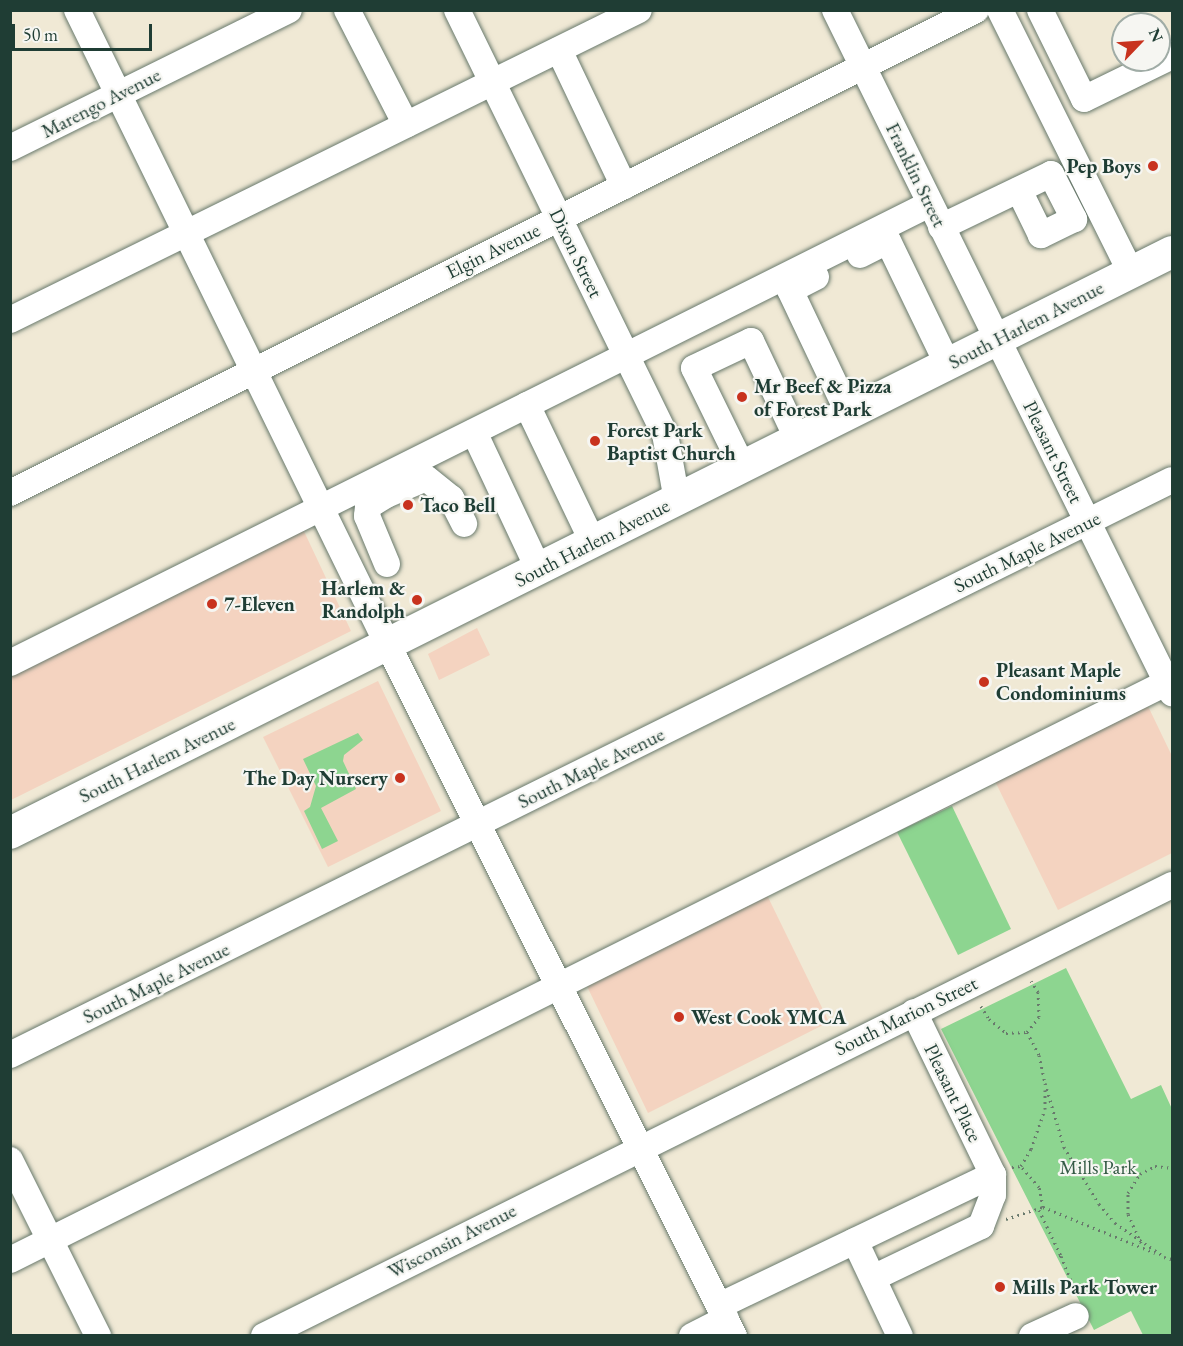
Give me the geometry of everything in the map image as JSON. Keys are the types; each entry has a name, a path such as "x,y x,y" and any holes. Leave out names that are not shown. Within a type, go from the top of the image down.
{"main road":[{"name":"South Harlem Avenue","path":"10,833 1173,252"}],"street":[{"path":"76,10 388,645 726,1320"},
{"name":"Marengo Avenue","path":"10,148 289,10"},
{"path":"347,10 406,125"},
{"name":"Dixon Street","path":"457,10 665,435 677,501"},
{"path":"10,320 639,10"},
{"name":"Franklin Street","path":"835,10 997,340"},
{"name":"Elgin Avenue","path":"10,493 976,10"},
{"path":"1000,10 1131,273"},
{"path":"1040,10 1084,99"},
{"path":"559,50 624,186"},
{"path":"1053,116 1173,56"},
{"path":"10,663 676,331 936,215 1019,190"},
{"path":"849,414 790,290 888,241 948,364"},
{"path":"676,331 743,468"},
{"name":"Pleasant Street","path":"997,340 1171,685"},
{"path":"694,368 751,341 798,440"},
{"path":"527,405 593,543"},
{"path":"474,432 539,570"},
{"path":"387,564 367,516 368,506 386,495 426,478 451,498 464,525"},
{"name":"South Maple Avenue","path":"10,1055 1173,480"},
{"path":"10,1260 1171,685"},
{"name":"South Marion Street","path":"639,1147 1173,885"},
{"name":"Pleasant Place","path":"914,1012 1000,1171"},
{"name":"Wisconsin Avenue","path":"264,1335 639,1147"},
{"path":"10,1161 98,1335"},
{"path":"692,1335 726,1320 855,1241 1000,1171"},
{"path":"873,1278 981,1226 1000,1171"},
{"path":"855,1241 900,1335"},
{"path":"1032,1335 1076,1316"}],"path":[{"path":"981,1006 988,1019 1006,1033 1027,1032 1039,1017 1038,992 1031,981"},
{"path":"1027,1032 1039,1055 1064,1148 1082,1179 1115,1223 1163,1256"},
{"path":"1021,1166 1045,1109 1045,1083"},
{"path":"1000,1171 1021,1166"},
{"path":"1021,1166 1040,1186 1043,1208"},
{"path":"1141,1243 1128,1214 1128,1193 1140,1174 1155,1166 1173,1168"},
{"path":"1000,1221 1043,1208 1173,1259"},
{"path":"1038,1210 1071,1281"}],"shaded area":[{"path":"301,525 351,631 11,800 11,669"},
{"path":"477,628 490,655 439,680 428,654"},
{"path":"378,681 441,811 328,867 263,737"},
{"path":"1145,700 1172,756 1172,853 1058,910 992,775"},
{"path":"765,891 829,1022 648,1113 584,980"}],"green space":[{"path":"358,733 363,740 344,755 343,761 356,789 321,808 338,841 322,849 304,811 310,807 316,786 303,759"},
{"path":"952,806 1011,929 958,955 897,832"},
{"name":"Mills Park","path":"1066,968 1131,1099 1161,1085 1172,1109 1172,1335 1143,1335 1131,1311 1094,1330 941,1029"}],"place":[{"name":"Pep Boys","path":"1153,166"},
{"name":"Mr Beef & Pizza of Forest Park","path":"742,397"},
{"name":"Forest Park Baptist Church","path":"595,441"},
{"name":"Taco Bell","path":"408,505"},
{"name":"Harlem & Randolph","path":"417,600"},
{"name":"7-Eleven","path":"212,604"},
{"name":"Pleasant Maple Condominiums","path":"984,682"},
{"name":"The Day Nursery","path":"400,778"},
{"name":"West Cook YMCA","path":"679,1017"},
{"name":"Mills Park Tower","path":"1000,1287"}]}
